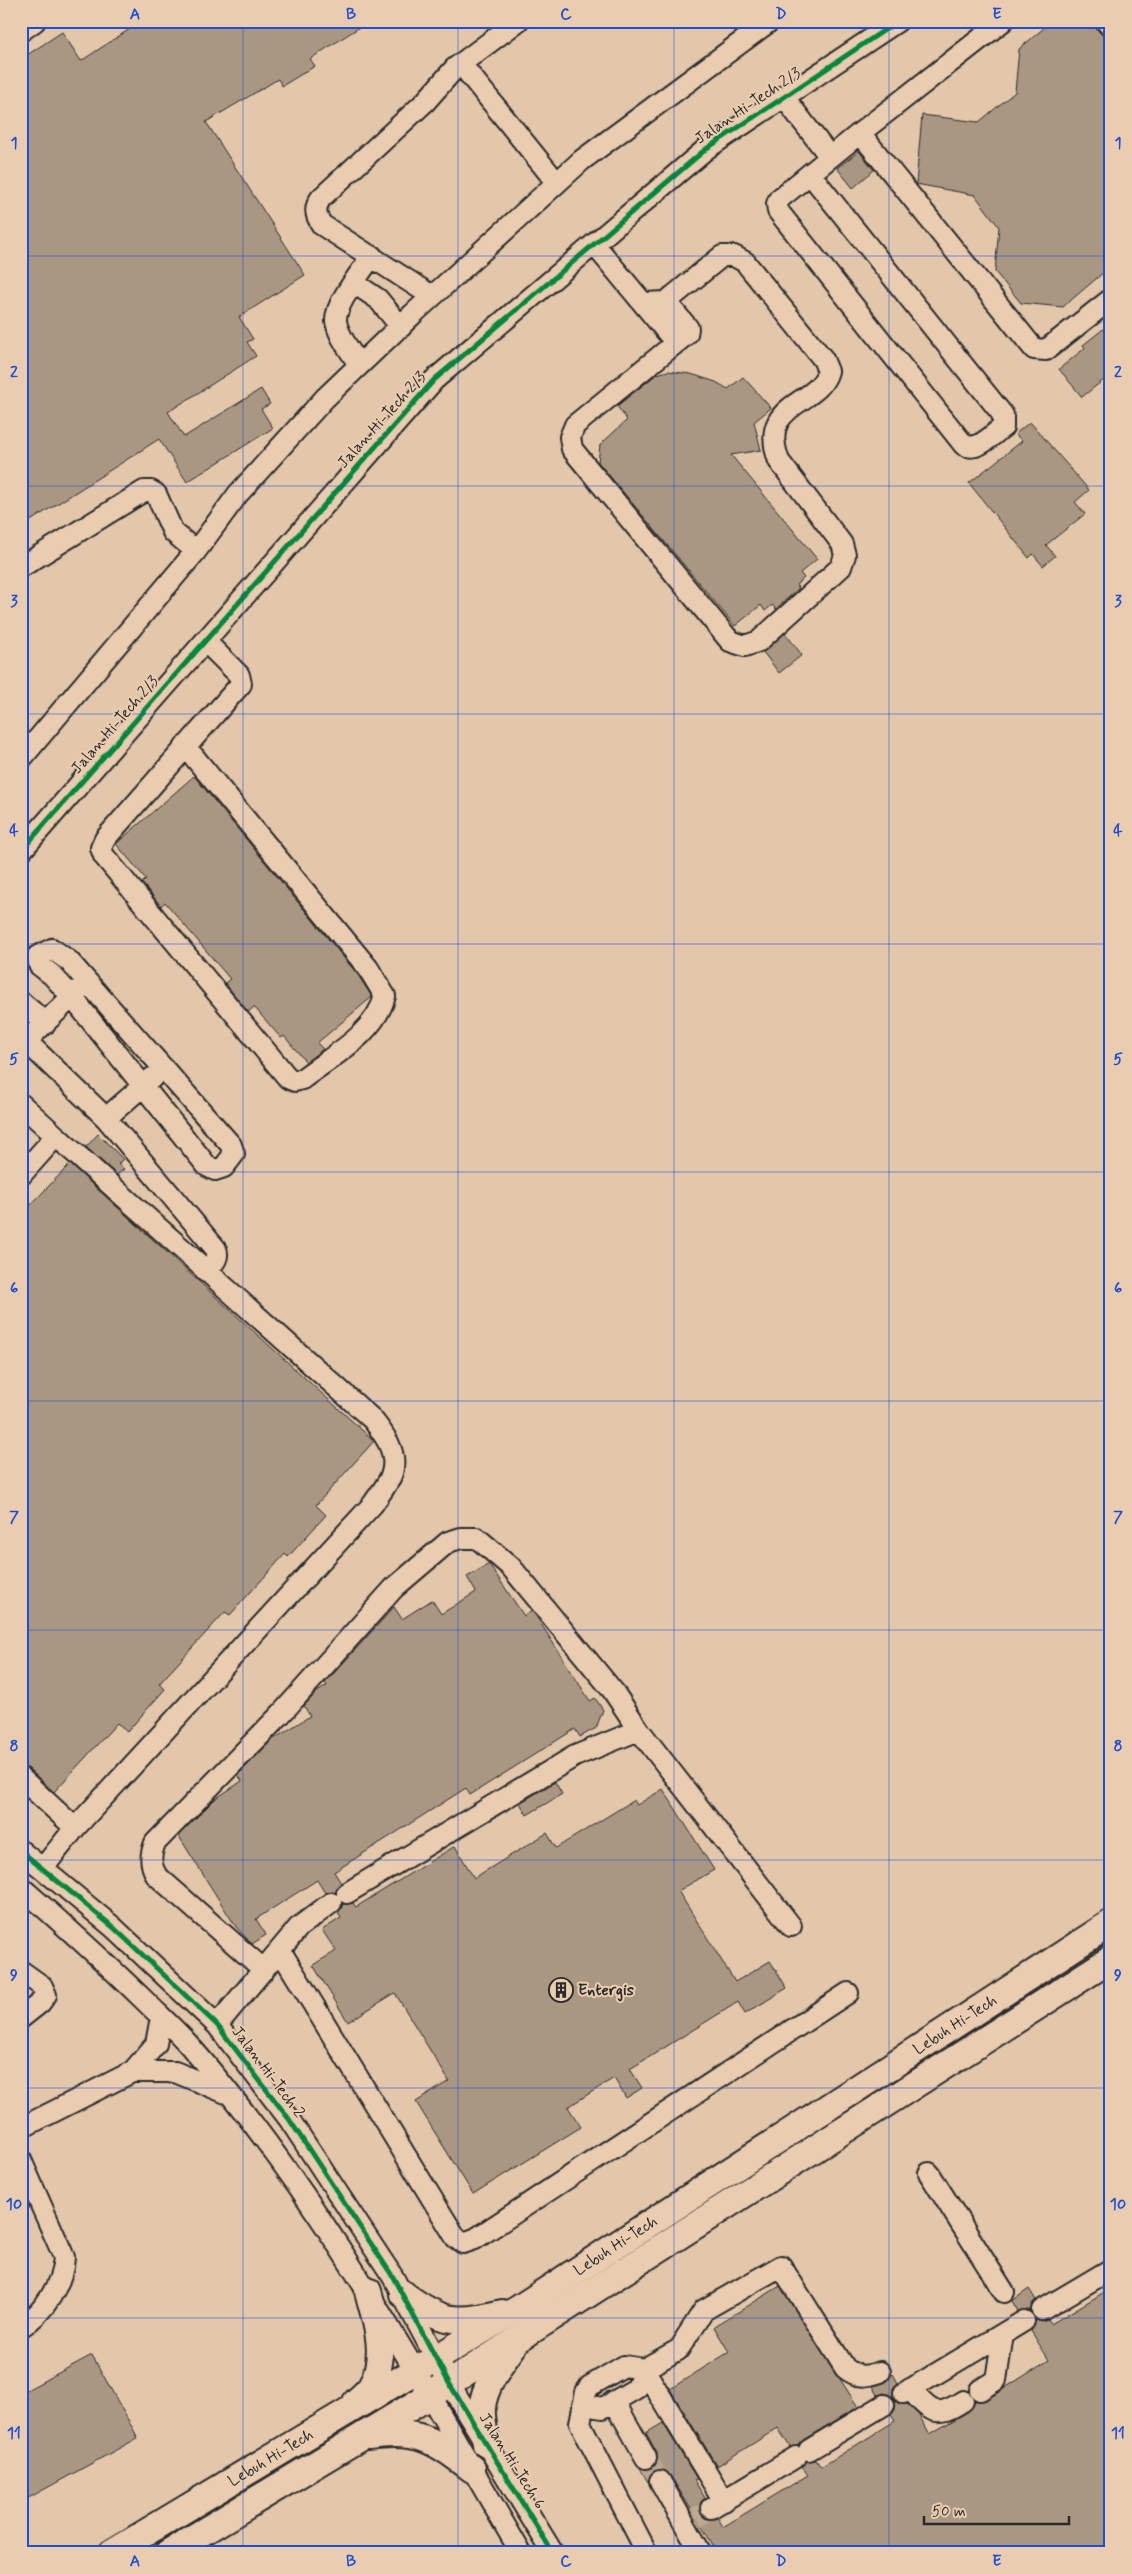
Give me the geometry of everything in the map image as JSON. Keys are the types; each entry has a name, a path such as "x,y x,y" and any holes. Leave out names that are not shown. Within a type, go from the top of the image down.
{"main road":[{"name":"Lebuh Hi-Tech","path":"112,2553 518,2309 1111,1923"},
{"name":"Lebuh Hi-Tech","path":"168,2553 519,2339 1111,1959"},
{"path":"346,2414 372,2385 380,2359 380,2334 368,2291"},
{"path":"403,2294 428,2313 453,2320 479,2318 518,2309"},
{"path":"486,2444 482,2409 487,2390 498,2368 519,2339"},
{"path":"360,2437 395,2432 416,2435 440,2445 472,2469"}],"street":[{"path":"21,31 34,21"},
{"path":"432,296 322,225 316,216 316,206 321,198 425,102 461,64 518,21"},
{"name":"Jalan Hi-Tech 2/3","path":"21,851 434,380 706,149 898,21"},
{"path":"811,175 1003,415 1005,421 1003,427 976,447 970,448 964,445 778,211 777,204 780,199 811,175 830,157 1003,21"},
{"path":"1106,21 1111,27"},
{"path":"21,758 196,551 238,494 325,398 432,296 582,160 757,25"},
{"path":"461,64 557,182"},
{"path":"783,96 830,157"},
{"path":"860,133 1034,349 1046,350 1111,299"},
{"path":"594,244 644,303 682,336"},
{"path":"359,366 343,338 336,320 340,305 372,256"},
{"path":"644,303 666,302 722,256 734,256 745,262 823,359 828,371 826,378 819,385 779,419 774,435 774,449 779,461 842,544 845,555 842,567 759,641 745,646 730,641 572,450 570,436 576,425 682,336"},
{"path":"354,283 378,299 401,327"},
{"path":"666,302 682,336"},
{"path":"21,567 144,491 151,490 156,494 173,532 196,551"},
{"path":"185,746 368,968 385,996 381,1012 363,1033 302,1079 295,1081 288,1078 104,856 102,848 105,838 185,746 241,684 239,675 205,641"},
{"path":"52,949 69,960 231,1145 234,1154 224,1167 215,1170 207,1166 72,998 52,975 39,964 38,956 52,949"},
{"path":"87,982 24,1043 106,1118 216,1248 218,1254 216,1260 206,1272"},
{"path":"21,1002 46,1023"},
{"path":"106,1118 164,1069"},
{"path":"21,1104 372,1419 386,1436 393,1454 392,1473 373,1504 75,1828 43,1868"},
{"path":"21,1175 56,1136"},
{"path":"264,1970 156,1875 151,1864 151,1855 155,1843 282,1714 394,1588 448,1542 461,1538 477,1538 511,1567 613,1691 638,1730 790,1926"},
{"path":"218,2026 299,1927 339,1898 575,1756 638,1730"},
{"path":"21,1778 75,1828"},
{"name":"Jalan Hi-Tech 2","path":"21,1852 43,1868 112,1927 218,2026 289,2119 403,2294 427,2365 439,2389"},
{"name":"Jalan Hi-Tech 2","path":"21,1887 98,1955 189,2044 230,2094 326,2225 368,2291 427,2365"},
{"path":"280,1950 456,2238 463,2243 475,2239 848,1993"},
{"path":"21,1971 42,1986 46,1995 21,2018"},
{"path":"21,2128 132,2072 156,2044 161,2017"},
{"path":"132,2072 175,2072 230,2094"},
{"path":"21,2160 28,2188 64,2257 63,2272 48,2299 29,2322 21,2327"},
{"path":"929,2173 1004,2292"},
{"path":"647,2553 580,2423 583,2405 590,2386 624,2366 644,2369 678,2350 704,2310 781,2266 845,2368 854,2375 866,2376 880,2372"},
{"path":"1042,2310 1111,2269"},
{"path":"963,2401 948,2411 936,2412 926,2408 907,2391 1024,2321"},
{"path":"980,2390 996,2380 1003,2334"},
{"path":"583,2405 603,2408 637,2388 644,2369"},
{"path":"644,2369 704,2513 701,2553"},
{"path":"439,2389 472,2469 521,2553"},
{"name":"Jalan Hi-Tech 6","path":"439,2389 486,2444 553,2553"},
{"path":"614,2401 646,2458"},
{"path":"704,2513 884,2405"},
{"path":"660,2481 704,2513"}],"building":[{"path":"142,21 369,21 310,59 315,66 282,86 278,79 206,122 305,275 239,317 253,339 247,342 256,356 168,412 184,437 261,389 270,404 261,409 273,428 187,482 159,439 21,527 21,59 62,32 81,61"},
{"path":"1051,22 1094,26 1111,45 1111,266 1063,307 1021,303 995,272 999,227 975,195 916,184 922,115 979,122 1015,92 1019,49"},
{"path":"859,151 874,170 853,188 837,168"},
{"path":"1111,323 1111,374 1082,397 1059,369 1085,348 1083,345"},
{"path":"668,371 691,374 716,382 728,389 743,377 771,408 754,422 761,450 731,455 817,559 800,573 804,578 796,585 799,588 776,609 772,605 765,611 761,605 735,626 598,462 600,445 627,420 617,406 657,374"},
{"path":"1030,422 1089,490 1075,502 1085,514 1046,545 1055,556 1043,566 1033,554 1029,558 969,483 1022,441 1015,434"},
{"path":"785,633 802,655 779,673 763,652"},
{"path":"194,776 358,975 372,997 317,1043 323,1049 306,1062 284,1036 281,1038 254,1007 248,1012 225,983 230,979 165,902 161,906 142,883 146,879 116,844"},
{"path":"98,1134 123,1159 118,1164 124,1169 117,1175 86,1147"},
{"path":"70,1164 374,1441 316,1505 326,1515 288,1557 285,1554 230,1615 225,1612 159,1684 165,1689 127,1732 117,1723 54,1792 29,1769 21,1766 21,1215"},
{"path":"489,1564 524,1616 532,1611 536,1616 590,1701 595,1698 603,1710 596,1728 580,1737 575,1729 470,1795 466,1788 334,1872 341,1883 335,1892 325,1893 317,1880 256,1919 266,1935 252,1944 236,1927 180,1838 180,1834 215,1799 242,1781 238,1775 272,1740 310,1716 304,1706 317,1692 327,1686 325,1683 394,1607 402,1619 432,1600 441,1614 476,1592 467,1577"},
{"path":"555,1782 562,1794 527,1815 520,1803"},
{"name":"Entergis","path":"663,1789 714,1870 678,1891 735,1982 770,1961 787,1988 745,2014 738,2002 630,2069 642,2088 626,2098 614,2078 568,2107 581,2127 473,2194 416,2102 449,2081 395,1993 348,2022 313,1965 336,1951 322,1930 341,1918 338,1913 343,1904 353,1903 356,1907 455,1846 474,1878 547,1833 556,1848 634,1800 637,1805"},
{"path":"780,2286 858,2407 803,2440 798,2446 790,2447 778,2428 717,2466 670,2389 729,2352 714,2327"},
{"path":"1111,2288 1111,2553 718,2553 670,2475 661,2469 655,2470 650,2475 648,2482 640,2468 651,2469 656,2464 657,2453 646,2433 663,2423 697,2479 694,2480 705,2498 700,2503 701,2514 706,2519 718,2518 723,2527 808,2475 802,2467 807,2461 816,2460 821,2467 895,2421 891,2415 895,2410 895,2400 899,2404 907,2404 918,2414 930,2434 969,2411 975,2401 986,2400 1049,2360 1031,2331 1036,2320 1042,2322 1048,2320 1051,2324"},
{"path":"1029,2289 1036,2300 1030,2311 1018,2311 1012,2301"},
{"path":"92,2355 138,2438 21,2502 21,2393"},
{"path":"893,2374 898,2383 893,2388 893,2398 884,2393 878,2395 873,2386 884,2383"}],"tunnel":[{"path":"646,2458 660,2481"},
{"path":"696,2518 711,2508"}],"cycle path":[{"path":"21,851 434,380 706,149 898,21"},
{"path":"21,1851 113,1927 217,2025 289,2119 393,2277 449,2383 553,2553"}],"place":[{"name":"Entergis","path":"561,1990"}]}
